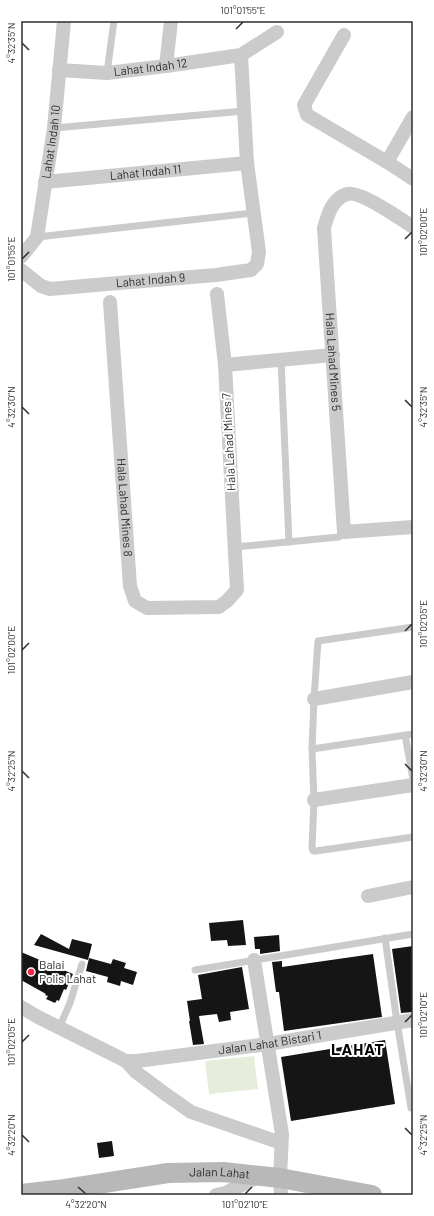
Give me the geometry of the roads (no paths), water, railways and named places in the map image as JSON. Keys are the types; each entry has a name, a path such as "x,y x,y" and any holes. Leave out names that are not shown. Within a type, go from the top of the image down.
{"main road":[{"name":"Jalan Lahat","path":"21,1194 58,1192 168,1173 223,1172 274,1183 372,1195"}],"street":[{"name":"Lahat Indah 10","path":"37,237 44,182 54,128 64,21"},
{"path":"166,66 171,21"},
{"path":"253,213 247,163 241,55 277,32"},
{"path":"344,35 304,105 307,115 413,179"},
{"name":"Lahat Indah 12","path":"59,70 107,73 241,55"},
{"path":"387,162 413,117"},
{"name":"Lahat Indah 11","path":"44,182 247,163"},
{"name":"Hala Lahad Mines 5","path":"344,532 324,228 333,204 341,197 349,193 359,195 413,227"},
{"name":"Lahat Indah 9","path":"21,270 41,286 50,289 216,276 251,270 257,264 259,252 253,213"},
{"path":"21,257 37,237"},
{"name":"Hala Lahad Mines 7","path":"217,294 225,365 237,590"},
{"name":"Hala Lahad Mines 8","path":"110,302 130,586 135,601 147,608 219,606 228,601 237,590"},
{"path":"225,365 333,355"},
{"path":"344,532 413,528"},
{"path":"314,698 413,682"},
{"path":"314,800 413,785"},
{"path":"368,896 413,887"},
{"path":"216,1195 274,1183 281,1143 282,1134 254,960"},
{"name":"Jalan Lahat Bistari 1","path":"23,1012 126,1061 136,1072 191,1112 281,1143"},
{"name":"Jalan Lahat Bistari 1","path":"126,1061 142,1061 268,1044 413,1020"}],"lane":[{"path":"107,73 114,21"},
{"path":"54,128 244,111"},
{"path":"37,237 253,213"},
{"path":"281,360 289,542"},
{"path":"235,548 339,537 344,532"},
{"path":"413,627 318,642 312,749 314,800 312,848 313,851 413,837"},
{"path":"312,749 409,735 413,779"},
{"path":"195,970 413,934"},
{"path":"385,938 411,1108"},
{"path":"59,1028 70,1003 82,964"}],"place":[{"name":"Balai Polis Lahat","path":"31,972"}],"district":[{"name":"LAHAT","path":"358,1049"}]}
